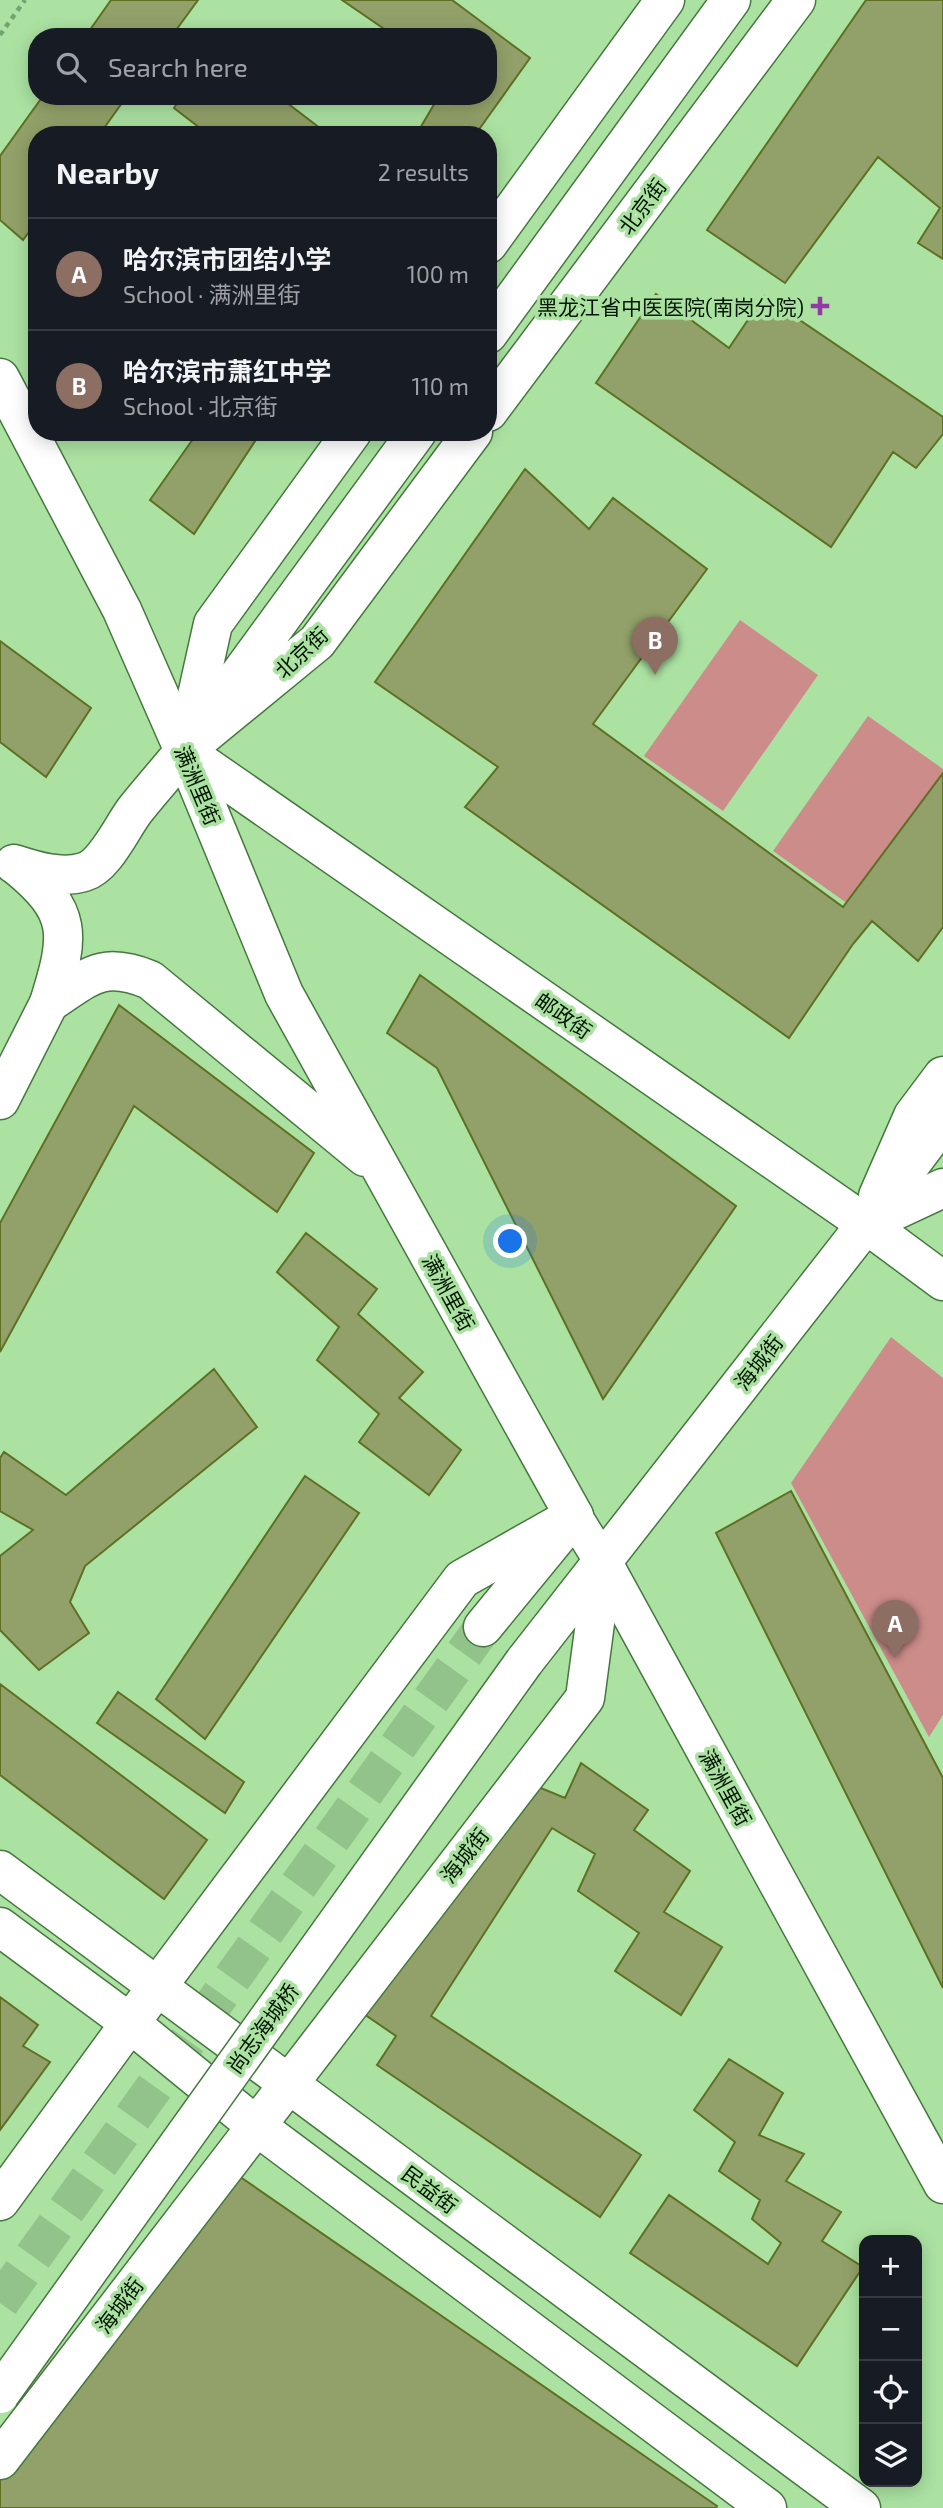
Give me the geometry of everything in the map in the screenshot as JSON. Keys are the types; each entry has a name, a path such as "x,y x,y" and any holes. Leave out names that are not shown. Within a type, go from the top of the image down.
{"main road":[{"path":"497,232 665,0"},
{"path":"497,322 731,0"},
{"name":"北京街","path":"497,400 796,0"},
{"name":"满洲里街","path":"0,378 28,431"},
{"name":"满洲里街","path":"33,441 122,610 184,751 284,994 574,1516"},
{"path":"7,858 52,874 83,873 92,869 109,849 135,810 184,751 213,624 345,441"},
{"name":"北京街","path":"184,751 409,441"},
{"name":"北京街","path":"184,751 317,642 466,441"},
{"name":"邮政街","path":"184,751 866,1224 943,1281"},
{"path":"0,1100 49,1003 63,950 61,922 52,899 39,884 7,858"},
{"path":"49,1003 96,973 110,970 135,974 150,980 383,1172"},
{"name":"海城街","path":"866,1224 913,1116 943,1076"},
{"name":"海城街","path":"0,2460 585,1698 603,1563 943,1121"},
{"name":"海城街","path":"866,1224 943,1188"},
{"path":"483,1627 574,1516"},
{"path":"0,2201 157,1986 463,1579 574,1516"},
{"name":"满洲里街","path":"603,1563 943,2184"},
{"name":"尚志海城桥","path":"0,2394 524,1662 603,1563"},
{"name":"民益街","path":"0,1870 861,2508"},
{"path":"0,1927 130,2023 255,2125 767,2508"}],"street":[{"name":"满洲里街","path":"574,1516 603,1563"}],"path":[{"path":"0,35 25,0"}],"shaded area":[{"path":"740,620 818,675 723,811 644,756"},
{"path":"868,716 943,769 943,775 851,906 773,851"},
{"path":"891,1337 943,1378 943,1715 929,1737 791,1483"}],"building":[{"path":"111,0 198,0 178,28 91,28"},
{"path":"342,0 452,0 490,28 383,28"},
{"path":"866,0 943,0 943,259 918,243 940,208 878,157 785,283 707,230"},
{"path":"497,33 530,58 497,104"},
{"path":"37,105 121,105 105,126 28,126 28,233 23,240 0,220 0,156"},
{"path":"176,105 290,105 317,126 197,126 174,108"},
{"path":"434,105 496,105 481,126 421,126"},
{"path":"656,294 729,348 764,296 943,417 943,434 916,468 893,452 831,547 596,383"},
{"path":"192,441 255,441 194,534 150,500"},
{"path":"525,469 589,529 613,498 707,569 593,724 843,907 943,773 943,927 918,961 872,921 853,944 789,1038 465,807 498,767 375,682"},
{"path":"0,641 91,708 46,777 0,742"},
{"path":"420,975 736,1206 603,1399 437,1068 387,1033"},
{"path":"119,1005 314,1153 277,1212 134,1106 0,1352 0,1223"},
{"path":"306,1233 377,1289 358,1314 423,1372 399,1398 461,1450 429,1495 359,1442 379,1414 317,1360 339,1327 277,1272"},
{"path":"214,1369 257,1427 85,1566 70,1602 89,1633 39,1670 0,1630 0,1556 33,1530 0,1511 0,1458 4,1452 66,1495"},
{"path":"305,1476 359,1513 205,1739 156,1699"},
{"path":"791,1491 943,1778 943,1988 716,1533"},
{"path":"0,1684 207,1840 164,1899 0,1775"},
{"path":"118,1692 244,1782 225,1813 97,1723"},
{"path":"581,1763 648,1810 634,1830 690,1871 664,1912 722,1947 681,2015 615,1971 639,1933 578,1891 595,1854 552,1828 431,2016 641,2155 600,2217 377,2065 396,2036 361,2012 531,1784 565,1798"},
{"path":"0,1997 38,2025 23,2046 50,2062 0,2130"},
{"path":"729,2059 783,2093 759,2135 804,2154 786,2181 841,2212 822,2241 859,2264 859,2273 797,2366 630,2253 669,2195 768,2264 781,2243 752,2219 760,2200 719,2171 735,2142 694,2110"},
{"path":"236,2174 717,2506 716,2508 0,2508 0,2478"}],"tunnel":[{"path":"0,2303 483,1627"}],"place":[{"name":"黑龙江省中医医院(南岗分院)","path":"820,306"},
{"name":"哈尔滨市萧红中学","path":"655,675"},
{"name":"哈尔滨市团结小学","path":"895,1658"}]}
